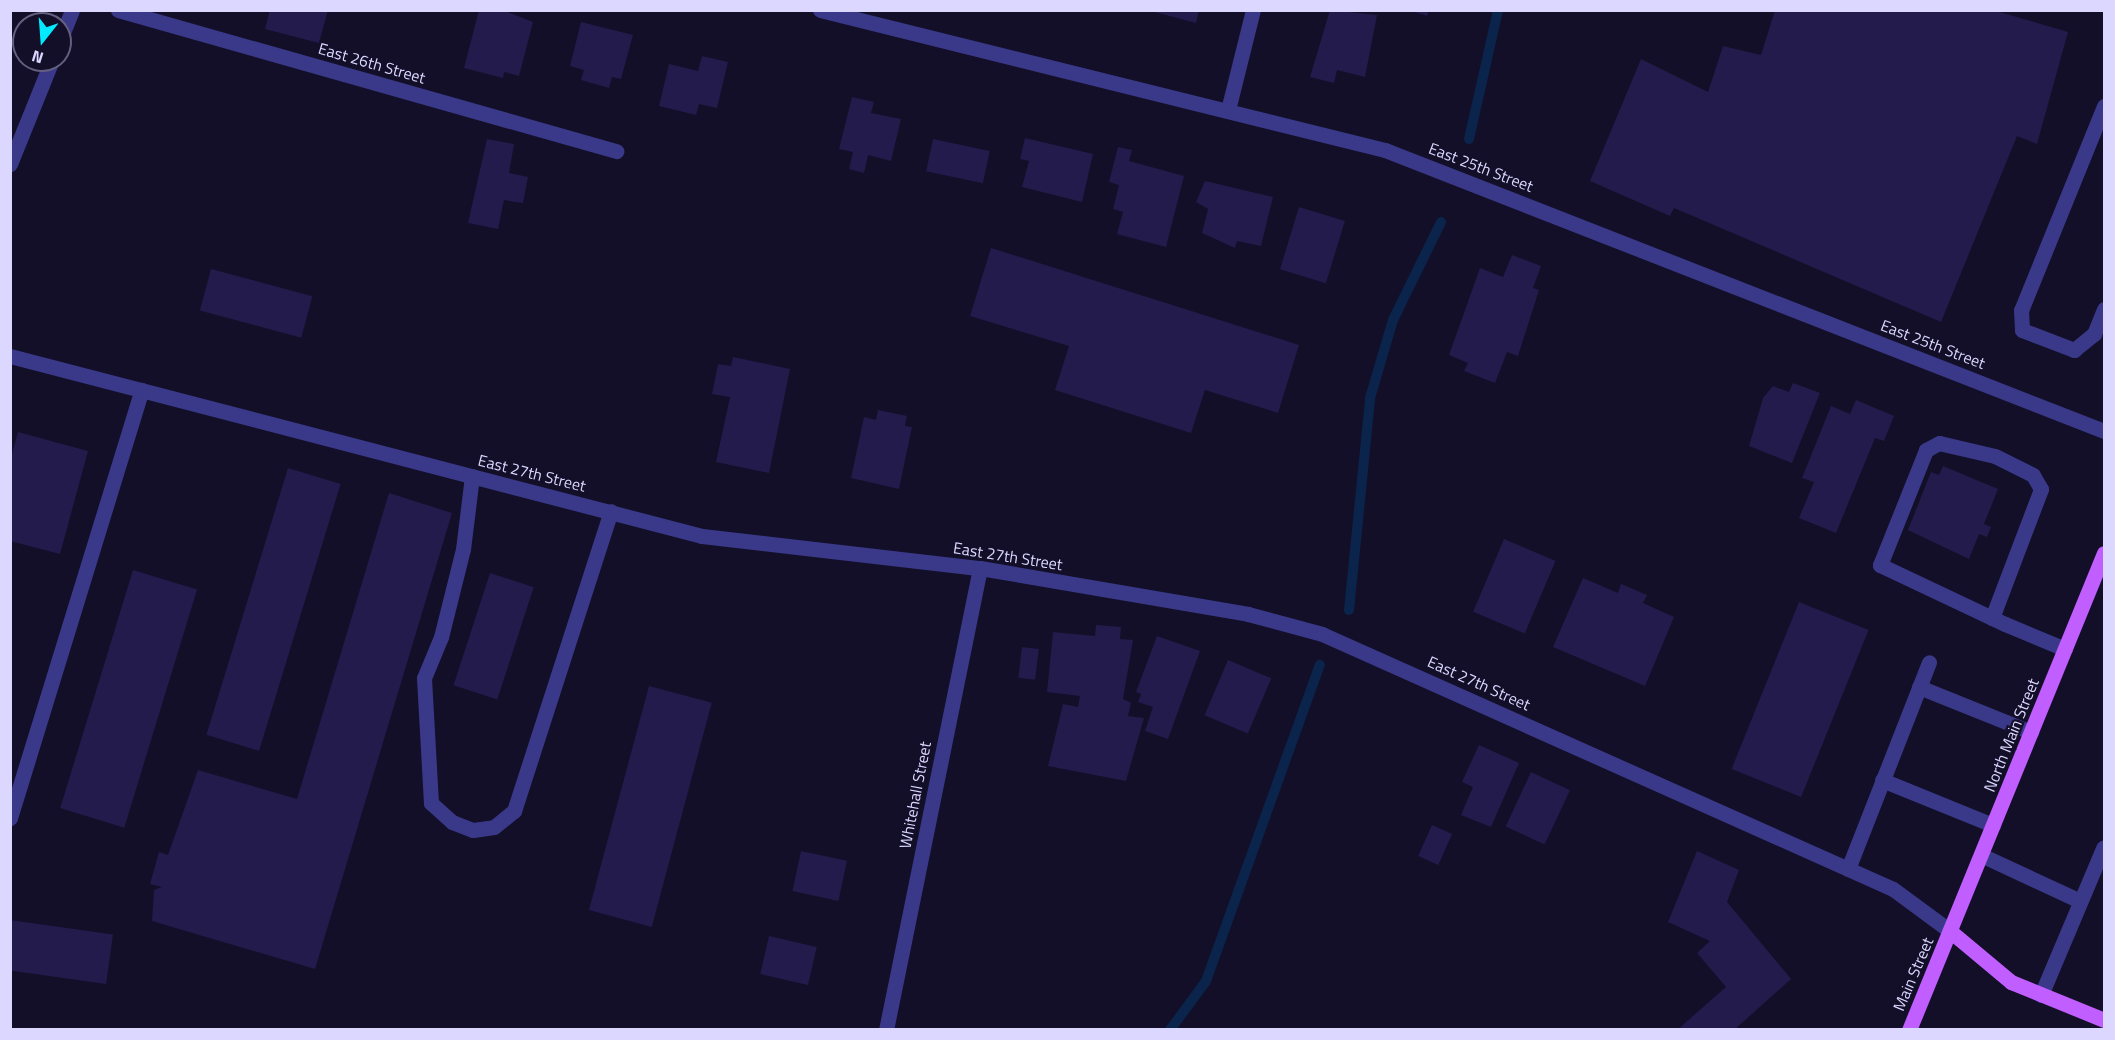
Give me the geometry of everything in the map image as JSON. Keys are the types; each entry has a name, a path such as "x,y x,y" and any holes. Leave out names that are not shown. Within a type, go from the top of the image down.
{"main road":[{"name":"North Main Street","path":"1950,931 2104,553"},
{"path":"1950,931 2011,982 2104,1020"},
{"name":"Main Street","path":"1910,1029 1950,931"}],"street":[{"name":"East 26th Street","path":"118,10 616,151"},
{"name":"East 25th Street","path":"820,10 1385,150 2104,431"},
{"path":"1228,110 1253,10"},
{"path":"10,164 47,72"},
{"path":"2104,106 2021,310 2022,330 2074,350 2094,334 2104,309"},
{"name":"East 27th Street","path":"10,356 702,536 980,568 1248,614 1322,634 1893,889 1950,931"},
{"path":"10,818 142,390"},
{"path":"1992,618 2041,489 2033,475 1995,456 1939,443 1926,450 1880,565 1992,618 2065,649"},
{"path":"472,476 464,549 441,637 424,678 431,803 452,822 473,830 494,827 514,811 611,512"},
{"name":"Whitehall Street","path":"886,1029 980,568"},
{"path":"1848,869 1929,662"},
{"path":"1919,687 2031,732"},
{"path":"1882,780 1993,825"},
{"path":"2041,995 2103,848"},
{"path":"1981,855 2080,901"}],"building":[{"path":"270,10 328,10 319,43 265,29"},
{"path":"479,10 502,10 533,22 519,76 504,72 503,78 464,68"},
{"path":"1147,10 1199,10 1196,23"},
{"path":"1330,10 1377,15 1365,77 1337,70 1334,83 1310,77"},
{"path":"1409,10 1429,10 1427,16"},
{"path":"1775,10 1993,10 2068,32 2037,144 2017,136 1941,322 1674,208 1670,216 1590,181 1641,59 1708,92 1723,46 1761,55"},
{"path":"581,22 633,35 621,79 612,77 609,88 581,80 584,70 570,66"},
{"path":"702,56 728,62 717,108 699,104 696,115 659,106 669,64 698,71"},
{"path":"852,97 874,102 871,113 901,119 891,161 868,155 864,173 849,169 853,152 839,149"},
{"path":"1025,138 1093,154 1082,202 1022,187 1029,161 1020,159"},
{"path":"487,139 514,144 509,173 528,177 523,203 504,200 498,229 468,223"},
{"path":"933,139 990,151 983,183 926,171"},
{"path":"1118,147 1132,150 1129,161 1184,176 1166,247 1117,234 1123,212 1113,209 1119,185 1109,182"},
{"path":"1205,181 1273,197 1261,246 1237,241 1235,248 1202,233 1208,209 1196,202"},
{"path":"1299,207 1345,221 1326,283 1280,269"},
{"path":"991,248 1299,345 1278,413 1205,390 1191,433 1055,390 1069,346 970,316"},
{"path":"1512,255 1541,266 1533,288 1539,290 1518,356 1507,352 1495,383 1464,371 1468,363 1449,355 1480,268 1503,277"},
{"path":"211,269 312,296 301,338 200,311"},
{"path":"733,357 790,369 769,473 716,462 730,397 712,394 718,364 731,366"},
{"path":"1793,383 1820,393 1792,463 1749,446 1763,398 1773,386 1789,392"},
{"path":"1856,400 1894,416 1884,441 1875,438 1836,533 1799,518 1814,482 1802,478 1831,406 1850,414"},
{"path":"878,410 907,416 905,426 912,427 899,489 851,478 864,417 876,420"},
{"path":"18,432 88,451 60,554 10,541 10,461"},
{"path":"1943,466 1998,489 1984,524 1991,527 1987,537 1979,534 1969,559 1908,530 1931,472 1939,475"},
{"path":"288,468 341,484 259,751 206,735"},
{"path":"389,493 452,513 315,969 152,921 154,890 162,887 150,884 159,852 168,855 198,770 297,799"},
{"path":"1504,539 1556,561 1525,634 1473,612"},
{"path":"133,570 197,590 124,828 60,808"},
{"path":"490,573 534,587 497,699 454,685"},
{"path":"1583,578 1618,593 1621,584 1647,595 1643,603 1674,617 1645,686 1553,647"},
{"path":"1799,602 1869,630 1801,797 1732,769"},
{"path":"1096,625 1121,627 1120,639 1133,640 1123,699 1131,703 1128,716 1144,718 1126,781 1048,766 1063,704 1078,707 1080,696 1047,692 1053,632 1095,636"},
{"path":"1157,636 1200,651 1168,739 1145,731 1153,707 1138,702 1141,694 1136,692"},
{"path":"1022,647 1039,649 1035,680 1018,678"},
{"path":"1228,660 1271,678 1248,734 1205,715"},
{"path":"649,686 712,703 652,927 589,910"},
{"path":"1479,745 1519,763 1491,827 1461,815 1473,787 1462,782"},
{"path":"1531,772 1570,790 1545,845 1506,826"},
{"path":"1432,825 1452,834 1438,865 1418,856"},
{"path":"801,851 847,861 838,901 792,891"},
{"path":"1697,851 1739,870 1727,902 1791,979 1734,1030 1677,1030 1726,987 1697,953 1710,941 1668,922"},
{"path":"10,920 113,934 106,984 10,970"},
{"path":"769,936 817,947 808,985 760,974"}],"waterway":[{"path":"1469,139 1498,10"},
{"path":"1349,610 1370,398 1393,320 1441,222"},
{"path":"1170,1030 1206,981 1320,665"}]}
